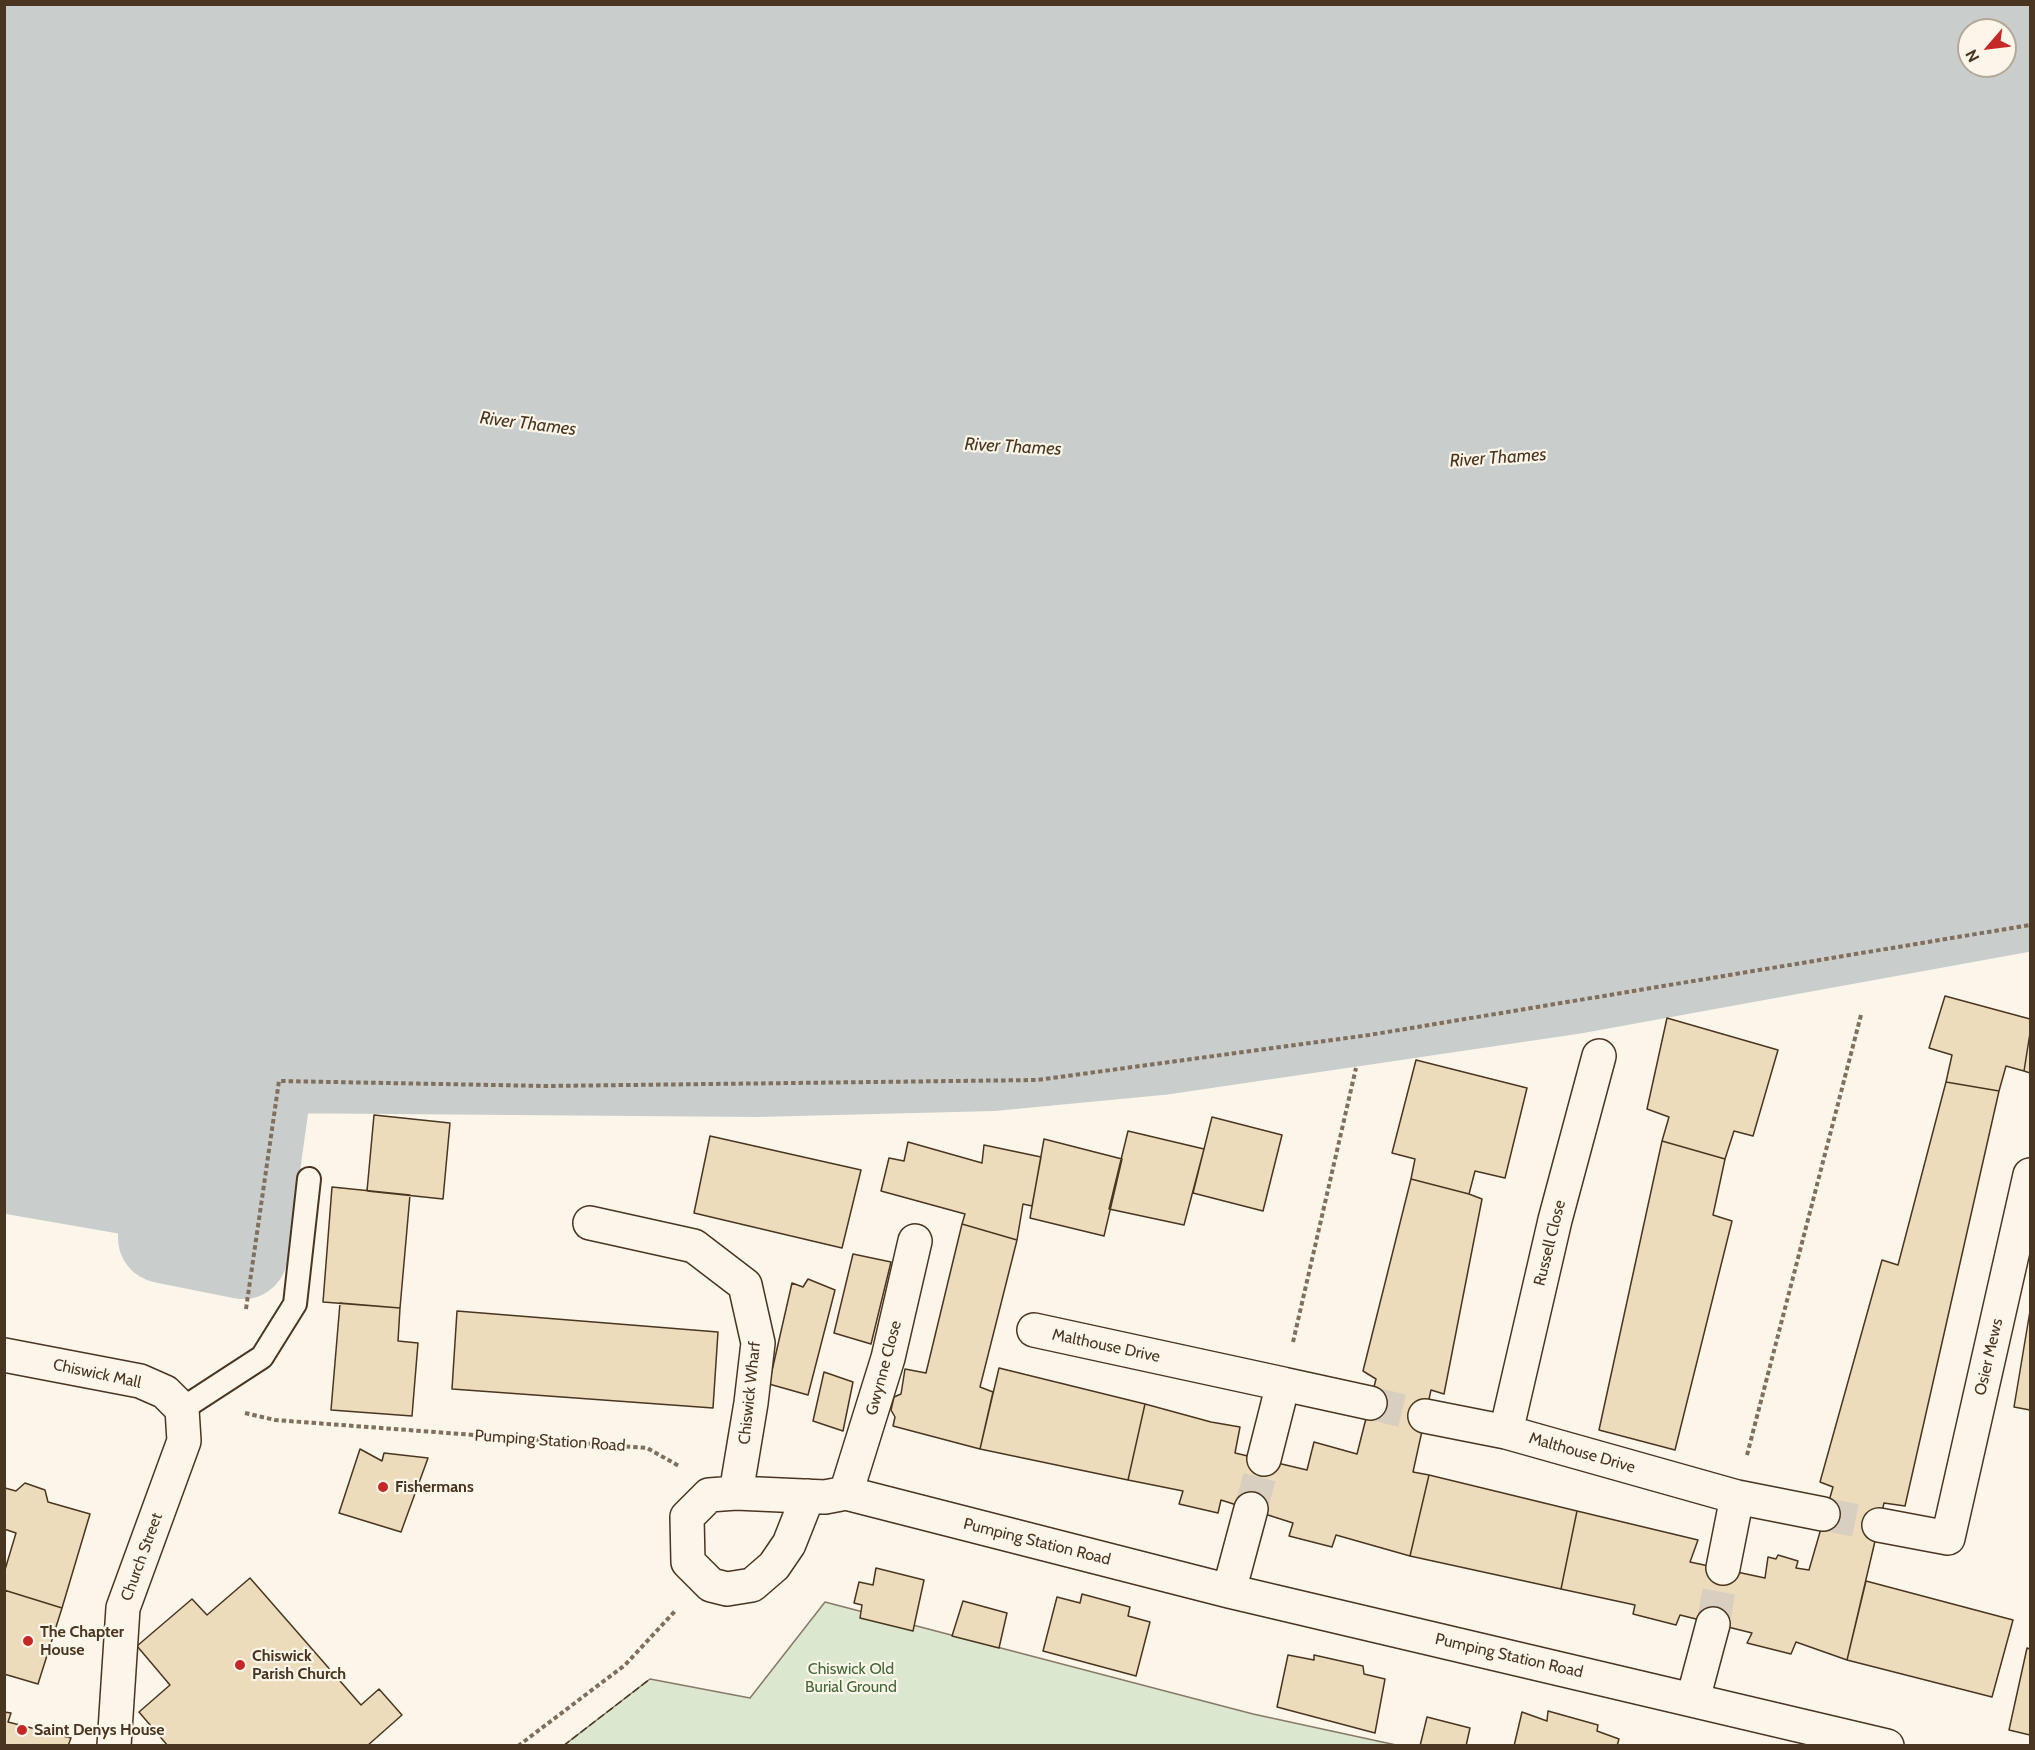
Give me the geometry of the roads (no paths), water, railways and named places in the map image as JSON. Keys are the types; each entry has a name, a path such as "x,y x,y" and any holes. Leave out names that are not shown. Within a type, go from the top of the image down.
{"street":[{"name":"Russell Close","path":"1506,1432 1555,1221 1599,1056"},
{"name":"Osier Mews","path":"1879,1525 1948,1538 2031,1175"},
{"name":"Chiswick Wharf","path":"590,1223 694,1246 745,1285 758,1343 736,1493"},
{"name":"Gwynne Close","path":"846,1493 888,1358 915,1241"},
{"name":"Malthouse Drive","path":"1034,1330 1370,1402"},
{"name":"Chiswick Mall","path":"4,1355 140,1381 165,1392 182,1409"},
{"path":"1264,1459 1283,1384"},
{"name":"Church Street","path":"114,1746 123,1608 184,1441 182,1409"},
{"name":"Malthouse Drive","path":"1425,1416 1506,1432 1737,1497 1823,1514"},
{"name":"Pumping Station Road","path":"736,1493 825,1497 846,1493 1229,1591 1887,1746"},
{"path":"736,1493 710,1495 687,1517 688,1562 711,1585 727,1589 752,1585 774,1566 789,1544 808,1496"},
{"path":"1723,1568 1737,1497"},
{"path":"1229,1591 1251,1509"},
{"path":"1693,1699 1713,1624"}],"lane":[{"path":"182,1409 262,1357 295,1304 309,1179"}],"water":[{"name":"River Thames","path":"4,5 2030,5 2030,906 1574,989 1161,1050 993,1066 757,1072 269,1068 243,1254 163,1238 164,1196 5,1168"}],"waterway":[{"path":"4,1168 165,1196 163,1238 243,1254 269,1068 757,1072 993,1066 1161,1050 1574,989 2030,906"}],"tunnel":[{"path":"1370,1403 1425,1416"},
{"path":"1251,1509 1264,1459"},
{"path":"1823,1514 1879,1525"},
{"path":"1713,1624 1723,1568"}],"place":[{"name":"Fishermans","path":"383,1487"},
{"name":"The Chapter House","path":"28,1641"},
{"name":"Chiswick Parish Church","path":"240,1665"},
{"name":"Saint Denys House","path":"22,1730"}],"park label":[{"name":"Chiswick Old Burial Ground","path":"851,1678"}]}
